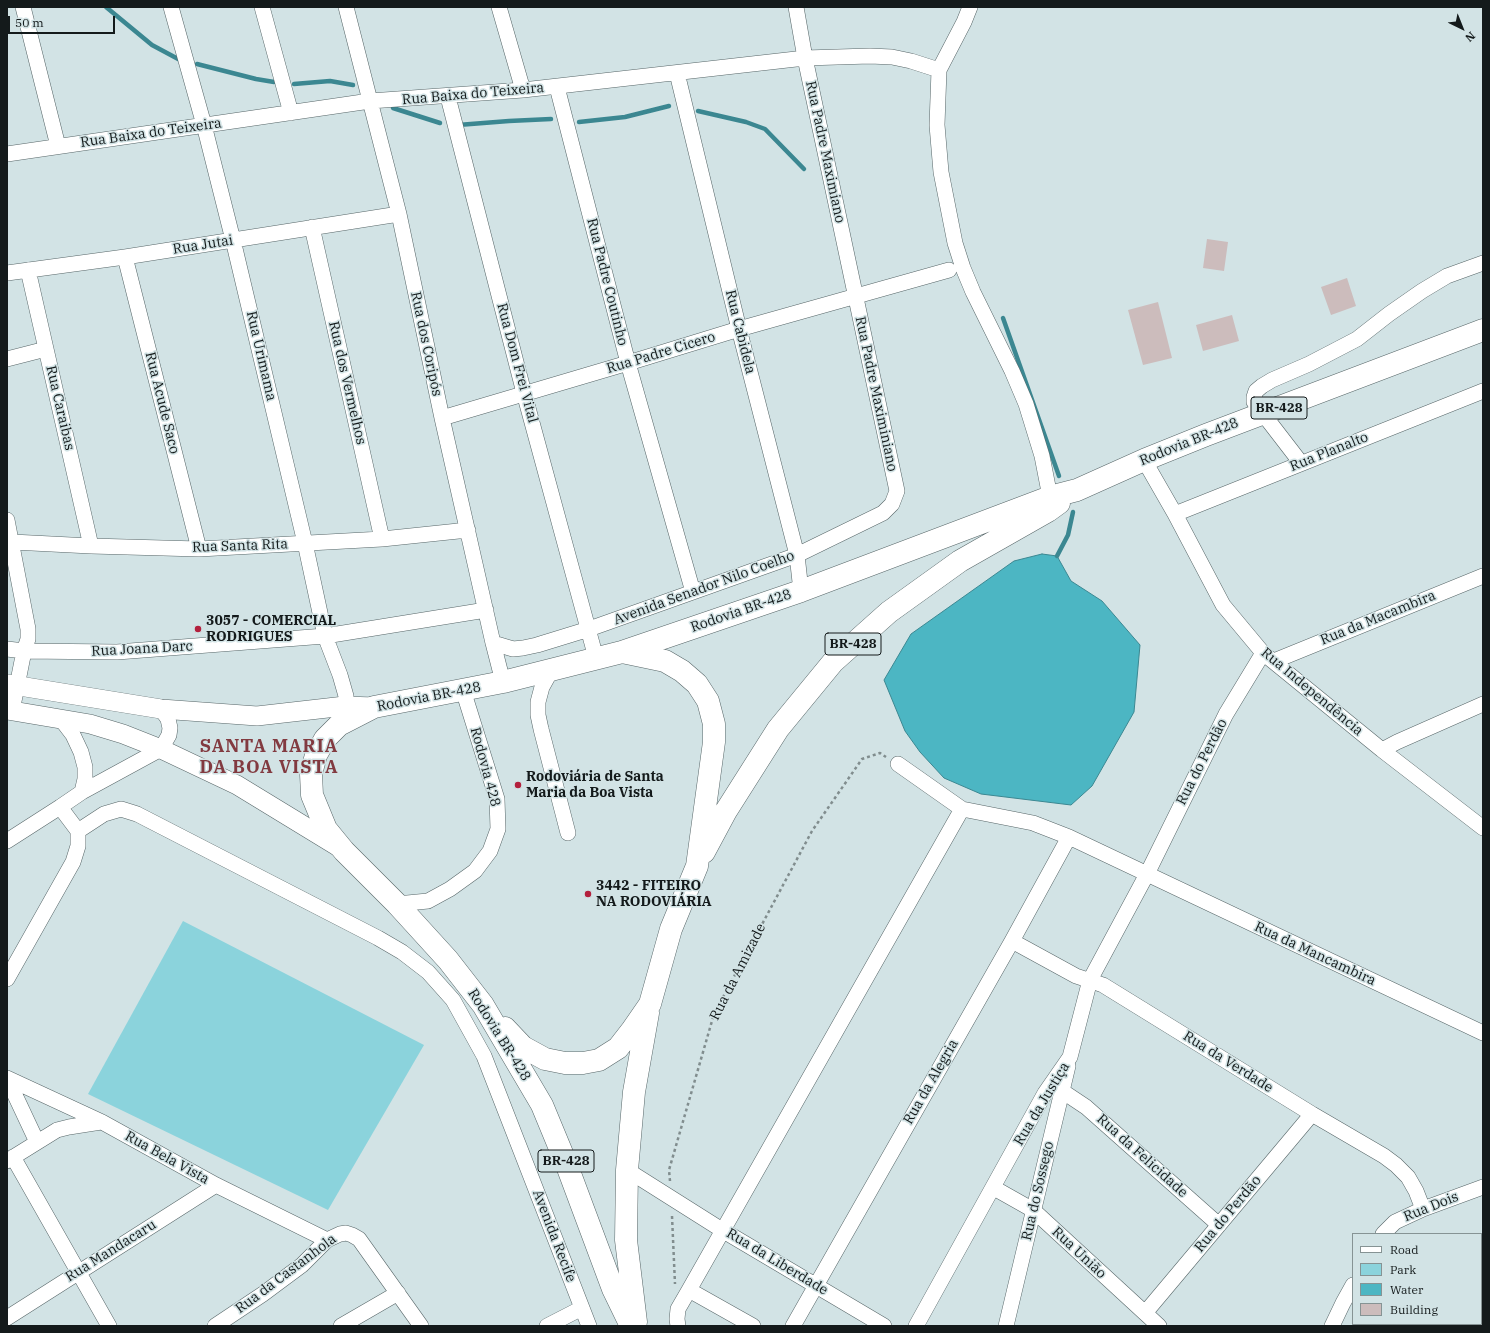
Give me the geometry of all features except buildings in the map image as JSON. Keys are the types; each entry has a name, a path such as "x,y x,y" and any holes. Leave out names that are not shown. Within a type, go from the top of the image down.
{"highway":[{"name":"Rodovia BR-428","path":"631,1326 613,1289 566,1163 542,1105 483,1005 448,960 397,904 344,851 326,829 312,795 311,774 316,755 325,739 339,725 374,707 503,682 552,668 622,652 801,591 1050,497 1076,490 1144,460 1483,330"},
{"name":"Rodovia BR-428","path":"697,866 726,811 778,729 834,662 889,612 960,561 1048,512 1076,490"},
{"path":"622,652 665,661 682,671 697,684 708,701 714,724 714,742 697,866"},
{"name":"BR-428","path":"636,1326 626,1240 627,1170 634,1092 650,1004 671,928 697,866"},
{"path":"483,1005 523,1047 545,1059 565,1063 583,1063 599,1060 618,1048 650,1004"}],"main road":[{"path":"12,685 161,709 257,716 345,706 374,707"},
{"path":"9,710 60,718 96,726 123,734 160,749 237,785 344,851"}],"street":[{"path":"23,7 58,146"},
{"name":"Rua Urimama","path":"171,7 204,125 233,240 305,543 325,636 340,674 346,696 345,706"},
{"path":"262,7 291,113"},
{"name":"Rua dos Coripós","path":"346,7 399,214 442,418 503,682"},
{"path":"499,7 523,90"},
{"name":"Rua Padre Maximiano","path":"796,7 805,58 856,297"},
{"path":"970,7 964,22 939,70 937,125 941,172 955,243 973,292 1012,371 1026,404 1042,456 1050,497"},
{"name":"Rua Baixa do Teixeira","path":"7,154 370,102 523,90 805,58 870,56 892,57 911,61 939,70"},
{"name":"Rua Cabidela","path":"677,73 739,329 797,555 801,591"},
{"name":"Rua Padre Coutinho","path":"557,86 628,363 693,592"},
{"name":"Rua Dom Frei Vital","path":"448,96 524,393 596,658"},
{"name":"Rua Jutai","path":"7,273 125,257 399,214"},
{"name":"Rua dos Vermelhos","path":"312,228 382,539"},
{"name":"Rua Acude Saco","path":"125,257 199,548"},
{"path":"1301,463 1254,402 1256,391 1262,386 1336,351 1357,339 1389,314 1447,276 1483,263"},
{"name":"Rua Caraibas","path":"28,270 91,546"},
{"name":"Rua Padre Cicero","path":"442,418 739,329 950,270"},
{"name":"Rua Padre Maximiniano","path":"856,297 897,491"},
{"path":"7,358 46,349"},
{"name":"Rua Planalto","path":"1176,514 1483,391"},
{"name":"Rua Independência","path":"1144,460 1176,514 1223,605 1268,657 1382,750 1482,826"},
{"name":"Avenida Senador Nilo Coelho","path":"493,643 513,649 537,646 797,555 883,513 892,504 897,491"},
{"path":"7,520 28,629 28,639 12,685 9,710"},
{"name":"Rua Santa Rita","path":"12,542 91,546 199,548 382,539 468,530"},
{"name":"Rua da Macambira","path":"1268,657 1483,576"},
{"path":"325,636 486,610"},
{"name":"Rua Joana Darc","path":"7,650 24,652 117,652 325,636"},
{"name":"Rua do Perdão","path":"1146,874 1226,714 1268,657"},
{"path":"552,668 542,687 538,702 538,715 568,833"},
{"name":"Rodovia 428","path":"397,904 428,901 450,889 475,871 490,851 498,829 497,799 463,690"},
{"path":"1382,750 1483,704"},
{"path":"7,841 82,792 160,749 169,735 170,728 168,719 161,709"},
{"path":"60,718 73,735 81,752 85,768 85,779 82,792"},
{"path":"678,1326 678,1309 682,1289 722,1230 962,809 898,764"},
{"path":"7,979 73,862 78,846 78,831 60,807"},
{"name":"Avenida Recife","path":"78,831 104,814 121,809 138,814 378,938 402,952 428,972 453,1000 484,1056 589,1326"},
{"name":"Rua da Mancambira","path":"962,809 1032,823 1069,837 1483,1033"},
{"name":"Rua da Alegria","path":"793,1326 1012,941 1069,837"},
{"name":"Rua da Justiça","path":"916,1326 994,1188 1045,1093 1070,1057 1090,980 1146,874"},
{"name":"Rua da Verdade","path":"1012,941 1076,976 1103,985 1312,1114 1384,1156 1408,1177 1416,1191 1423,1209"},
{"name":"Rua do Sossego","path":"1009,1324 1033,1210 1070,1057"},
{"path":"7,1078 37,1142"},
{"name":"Rua Bela Vista","path":"7,1078 102,1122 216,1185 327,1240"},
{"name":"Rua da Felicidade","path":"1062,1090 1086,1107 1219,1225"},
{"name":"Rua do Perdão","path":"1145,1313 1312,1114"},
{"path":"102,1122 57,1130 10,1159 109,1326"},
{"name":"Rua da Liberdade","path":"627,1170 722,1230 884,1326"},
{"name":"Rua Mandacaru","path":"7,1318 216,1185"},
{"name":"Rua Dois","path":"1384,1233 1395,1222 1423,1209 1483,1187"},
{"name":"Rua União","path":"994,1188 1033,1210 1159,1326"},
{"name":"Rua da Castanhola","path":"215,1326 263,1294 302,1265 327,1240 340,1234 346,1233 359,1239 398,1293"},
{"path":"1332,1326 1352,1287"},
{"path":"682,1289 753,1326"},
{"path":"341,1326 398,1293 421,1326"},
{"path":"547,1326 582,1308"}],"path":[{"name":"Rua da Amizade","path":"682,1289 669,1170 714,1014 812,831 862,759 880,753 898,764"}],"green space":[{"path":"183,921 424,1045 328,1210 88,1094"}],"water":[{"path":"1042,554 1057,556 1071,581 1102,601 1140,645 1134,712 1092,786 1071,805 981,794 944,778 920,752 905,731 884,680 911,634 1014,561"}],"waterway":[{"path":"106,7 152,45 180,60"},
{"path":"197,64 274,82"},
{"path":"294,84 330,81 353,85"},
{"path":"579,122 625,117 669,106"},
{"path":"393,108 440,123"},
{"path":"698,111 746,122 765,129 804,169"},
{"path":"458,125 551,119"},
{"path":"1003,318 1059,476"},
{"path":"1057,556 1068,535 1073,512"}],"place":[{"name":"3057 - COMERCIAL RODRIGUES","path":"198,629"},
{"name":"Rodoviária de Santa Maria da Boa Vista","path":"518,785"},
{"name":"3442 - FITEIRO NA RODOVIÁRIA","path":"588,894"}],"district":[{"name":"SANTA MARIA DA BOA VISTA","path":"269,757"}]}
